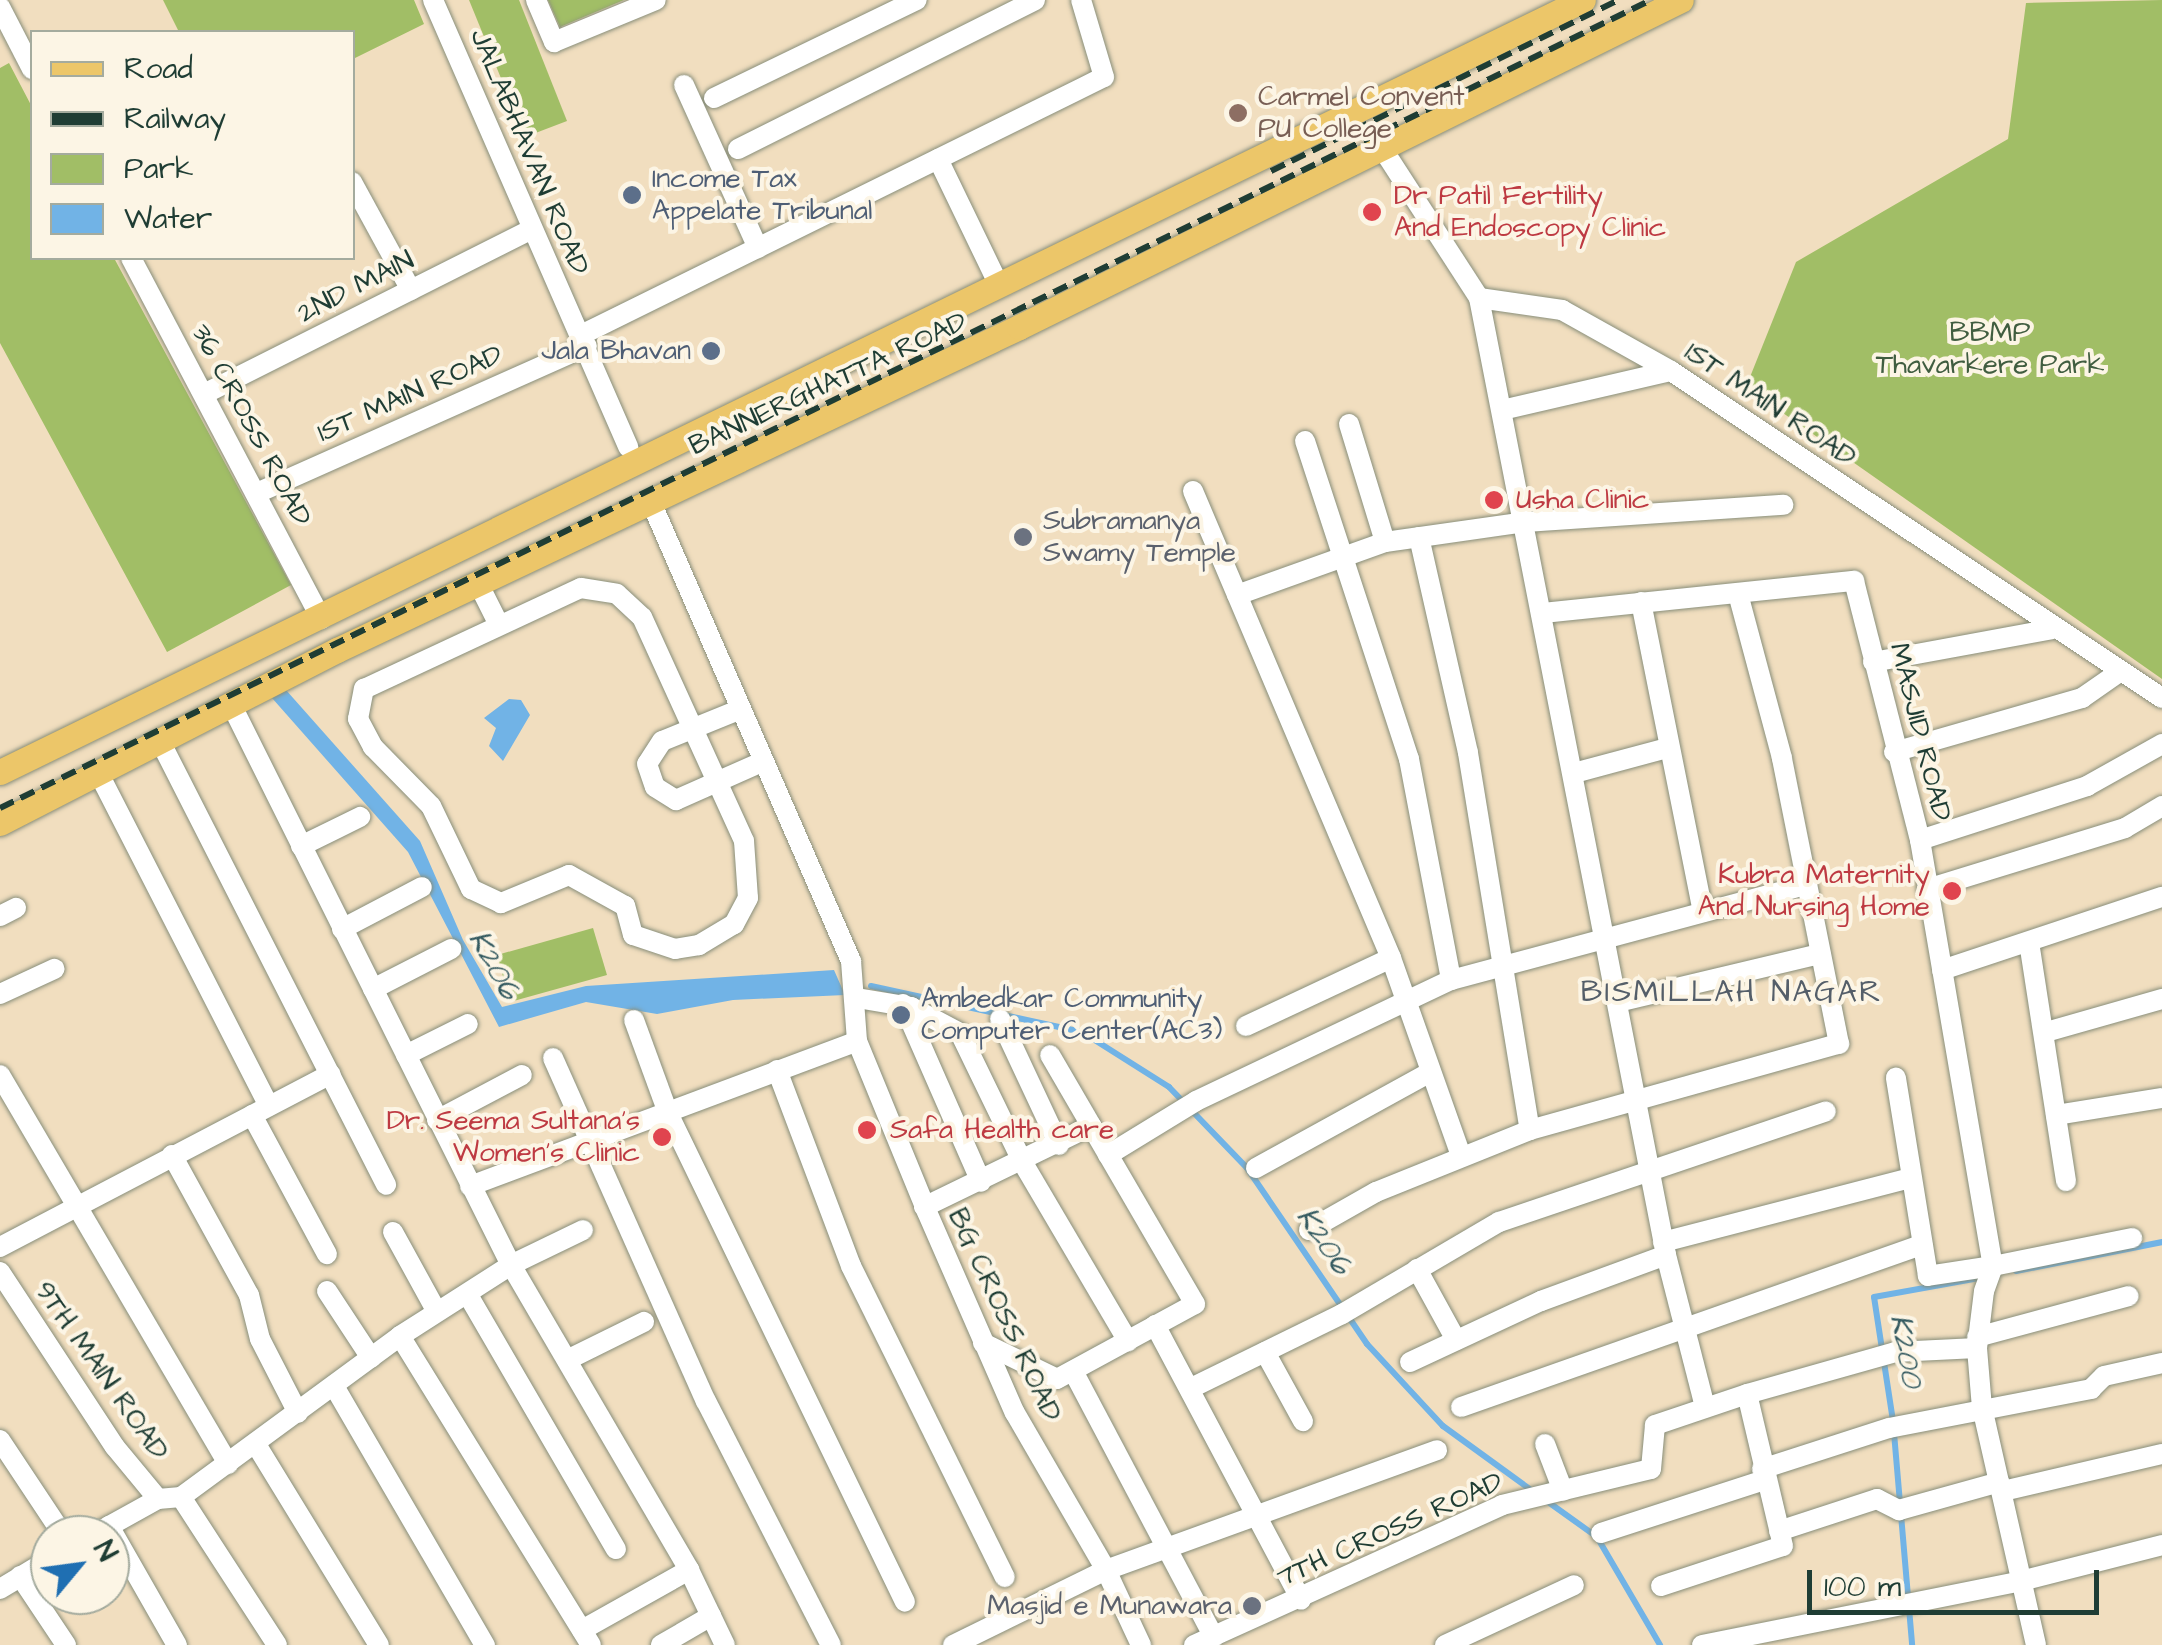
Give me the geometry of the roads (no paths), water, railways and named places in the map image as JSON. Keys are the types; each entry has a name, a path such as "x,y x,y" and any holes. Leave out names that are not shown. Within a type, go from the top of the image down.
{"main road":[{"name":"BANNERGHATTA ROAD","path":"0,772 322,619 632,455 1365,110 1583,0"},
{"name":"BANNERGHATTA ROAD","path":"0,823 231,704 1681,0"},
{"path":"1365,110 1382,148"}],"street":[{"name":"JALABHAVAN ROAD","path":"434,0 584,340"},
{"name":"JALABHAVAN ROAD","path":"442,0 632,455"},
{"path":"536,0 554,42 656,0"},
{"path":"714,98 917,0"},
{"path":"738,149 1035,0"},
{"name":"1ST MAIN ROAD","path":"256,493 584,340 758,248 1104,77 1082,0"},
{"path":"0,7 30,65"},
{"path":"684,86 758,248"},
{"path":"1382,148 1479,298 1606,934 1664,1249 1705,1407"},
{"path":"938,159 999,285"},
{"path":"355,188 410,290"},
{"name":"2ND MAIN","path":"204,394 532,229"},
{"name":"36 CROSS ROAD","path":"133,260 322,619"},
{"name":"1ST MAIN ROAD","path":"1479,298 1562,310 1671,371 2118,673 2162,698"},
{"path":"1502,410 1671,371"},
{"path":"1348,424 1386,542"},
{"path":"1305,441 1409,759 1452,980"},
{"path":"1193,491 1391,958 1428,1073 1461,1156"},
{"name":"BG CROSS ROAD","path":"651,502 851,961 857,1041 924,1207 1015,1414 1106,1570 1140,1645"},
{"path":"1237,595 1344,554 1419,536 1524,522 1783,505"},
{"path":"1419,536 1468,753 1500,969 1530,1130"},
{"name":"MASJID ROAD","path":"1542,613 1739,597 1854,581 1894,752 1920,840 1993,1266"},
{"path":"478,585 498,622"},
{"path":"581,588 617,594 642,617 744,841 749,895 738,919 716,938 680,949 633,935 625,906 568,874 501,903 471,890 431,806 373,748 356,711 364,689 498,622 581,588"},
{"path":"1309,1230 1461,1156 1530,1130 1839,1044 1782,758 1739,597"},
{"path":"1642,602 1667,748 1703,912"},
{"path":"1873,662 2052,629"},
{"path":"1894,752 2082,698 2118,673"},
{"path":"231,704 470,1186 689,1570 725,1645"},
{"path":"741,709 662,740 647,764 654,787 676,800 764,762"},
{"path":"160,742 386,1185"},
{"path":"1920,840 2086,786 2162,744"},
{"path":"1574,773 1667,748"},
{"path":"98,774 327,1254"},
{"path":"1927,890 2125,828 2162,806"},
{"path":"302,846 360,817"},
{"path":"1108,1155 1196,1101 1452,980 1500,969 1606,934 1805,885"},
{"path":"342,929 422,887"},
{"path":"1942,970 2162,897"},
{"path":"2030,942 2066,1181"},
{"path":"373,989 452,949"},
{"path":"1618,1002 1820,954"},
{"path":"1246,1026 1391,958"},
{"path":"0,994 54,969"},
{"path":"855,990 903,1004 960,1033 1024,1163 1128,1341"},
{"path":"2046,1032 2162,999"},
{"path":"903,1004 981,1182"},
{"path":"1000,1019 1059,1145"},
{"path":"634,1020 668,1113 905,1602"},
{"path":"406,1055 468,1024"},
{"path":"470,1186 857,1041"},
{"path":"984,1343 1057,1379 1195,1304 1050,1055"},
{"path":"553,1058 587,1145 706,1401 831,1645"},
{"path":"777,1070 851,1266 1005,1577"},
{"path":"1256,1168 1428,1073"},
{"path":"0,1247 332,1074"},
{"path":"438,1120 522,1076"},
{"path":"1896,1078 1928,1276 2132,1238"},
{"path":"4,1089 82,1207 228,1464"},
{"path":"2056,1114 2162,1098"},
{"path":"1191,1388 1347,1310 1499,1222 1650,1174 1722,1143 1826,1111"},
{"path":"924,1207 1024,1163 1091,1126"},
{"path":"172,1155 249,1296 260,1339 298,1414"},
{"path":"1410,1362 1664,1249 1911,1178"},
{"path":"130,1515 158,1500 181,1496 257,1446 400,1336 512,1265 583,1230"},
{"path":"393,1232 437,1312"},
{"path":"1461,1408 1922,1245"},
{"path":"1993,1266 1977,1343 1982,1408 2036,1645"},
{"path":"1417,1269 1456,1340"},
{"name":"9TH MAIN ROAD","path":"0,1272 115,1447 158,1500"},
{"path":"327,1291 370,1358"},
{"path":"468,1295 616,1550"},
{"name":"7TH CROSS ROAD","path":"1204,1641 1502,1505 1650,1469 1655,1425 1746,1394 1895,1352 1977,1343 2129,1296"},
{"path":"567,1360 644,1322"},
{"path":"1155,1324 1300,1600"},
{"path":"400,1336 587,1637 689,1570"},
{"path":"1265,1352 1302,1421"},
{"path":"1601,1533 1889,1428 2091,1389 2104,1376 2162,1363"},
{"path":"1073,1371 1170,1548 1204,1641"},
{"path":"334,1386 485,1645"},
{"path":"1661,1586 1783,1546 1746,1394"},
{"path":"0,1440 6,1464 46,1515"},
{"path":"1544,1444 1563,1490"},
{"path":"257,1446 379,1645"},
{"path":"953,1645 1106,1570 1438,1450"},
{"path":"1779,1532 1876,1499 1899,1510 2162,1454"},
{"path":"181,1496 276,1645"},
{"path":"1702,1645 2020,1581 2162,1544"},
{"path":"0,1589 30,1570"},
{"path":"20,1576 66,1645"},
{"path":"130,1576 176,1645"},
{"path":"1446,1645 1574,1585"},
{"path":"661,1645 711,1616"}],"water":[{"path":"286,690 420,841 463,940 502,1007 586,986 834,970 845,995 733,1000 657,1014 586,1002 499,1027 408,852 272,698"},
{"path":"509,699 521,700 530,715 503,761 489,746 496,728 484,718"}],"waterway":[{"name":"K206","path":"871,986 1082,1032 1169,1087 1247,1168 1367,1344 1443,1426 1534,1492"},
{"name":"K200","path":"2016,1271 2162,1242"},
{"name":"K200","path":"1893,1421 1874,1297 1980,1278"},
{"name":"K200","path":"1894,1433 1912,1645"},
{"name":"K206","path":"1544,1499 1597,1537 1660,1645"}],"railway":[{"path":"1271,171 1618,0"},
{"path":"0,808 1651,0"}],"place":[{"name":"Carmel Convent PU College","path":"1238,113"},
{"name":"Income Tax Appelate Tribunal","path":"632,195"},
{"name":"Dr Patil Fertility And Endoscopy Clinic","path":"1372,212"},
{"name":"Jala Bhavan","path":"711,351"},
{"name":"Usha Clinic","path":"1494,500"},
{"name":"Subramanya Swamy Temple","path":"1023,537"},
{"name":"Kubra Maternity And Nursing Home","path":"1952,891"},
{"name":"Ambedkar Community Computer Center(AC3)","path":"901,1015"},
{"name":"Safa Health care","path":"867,1130"},
{"name":"Dr. Seema Sultana's Women's Clinic","path":"662,1137"},
{"name":"Masjid e Munawara","path":"1252,1606"}],"district":[{"name":"BISMILLAH NAGAR","path":"1732,992"}],"park label":[{"name":"BBMP Thavarkere Park","path":"1990,349"}]}
